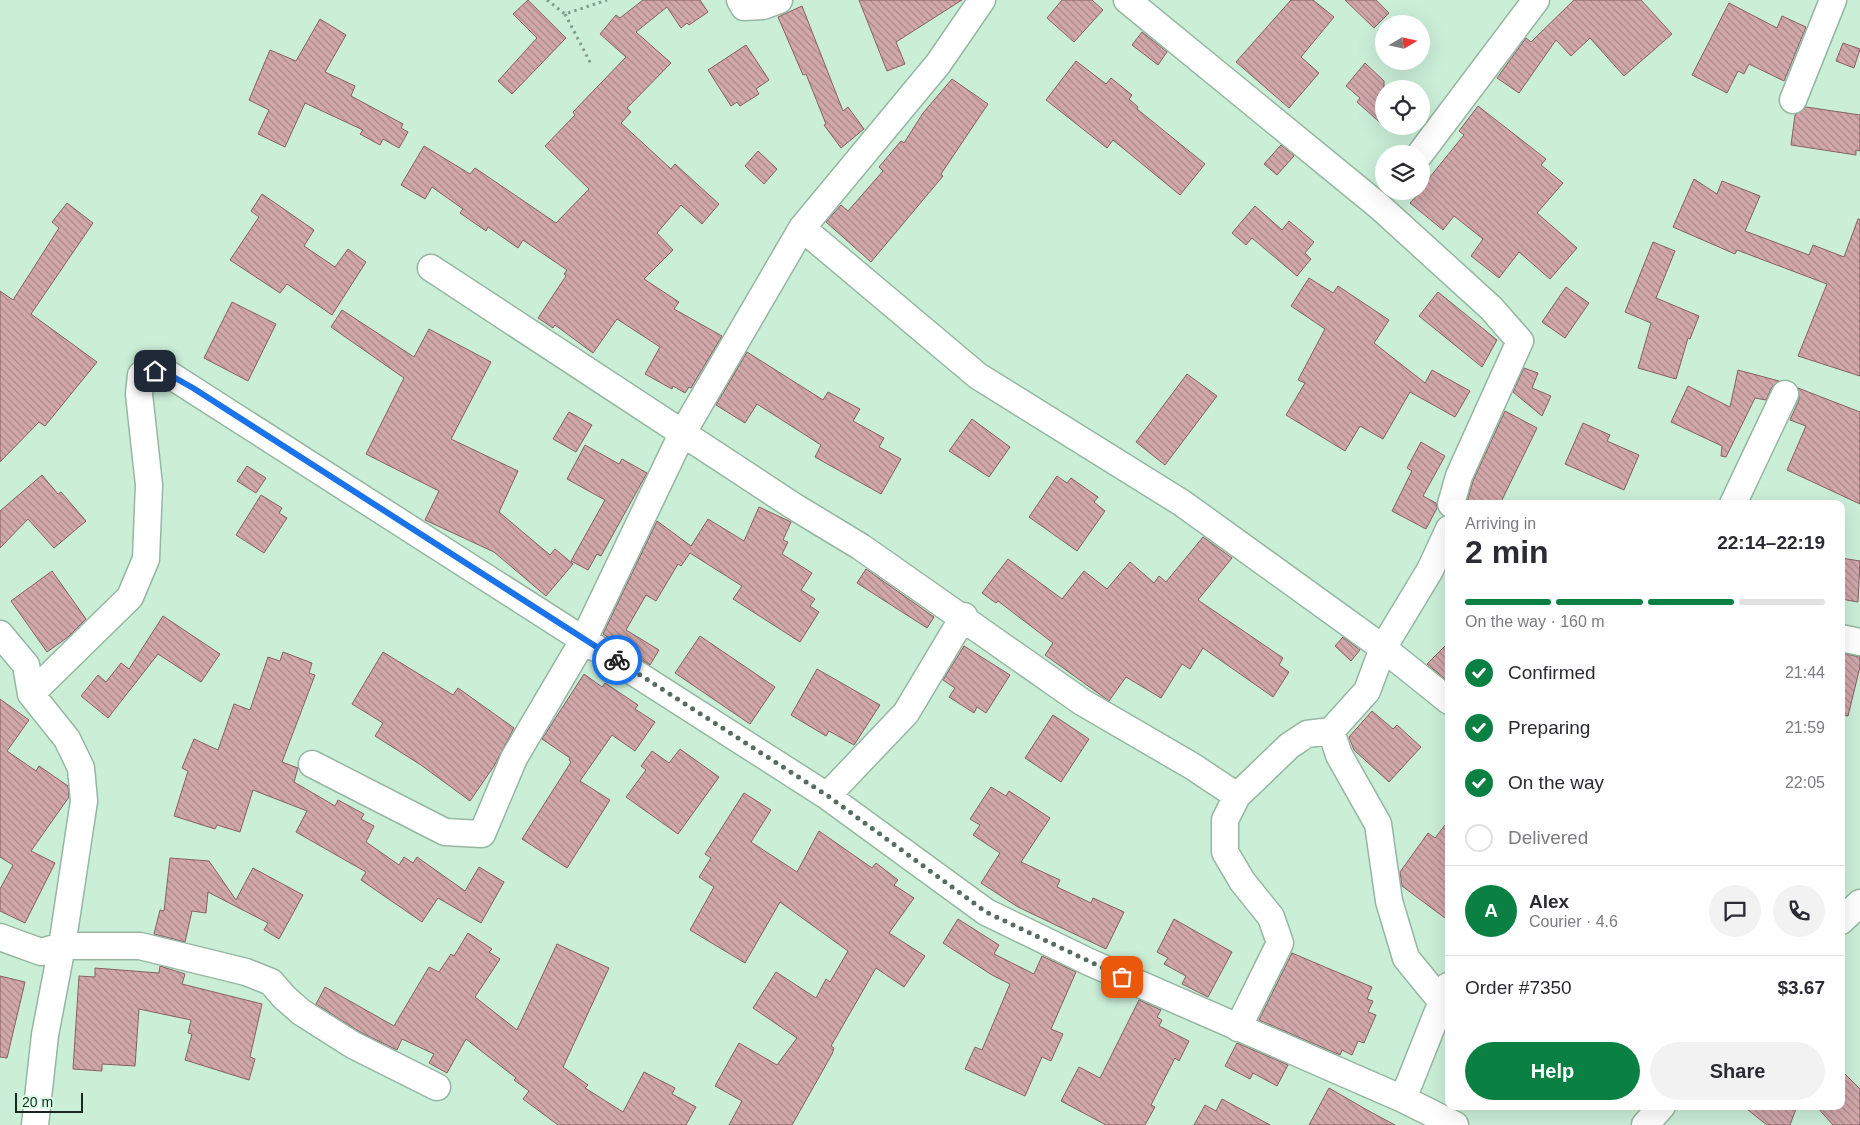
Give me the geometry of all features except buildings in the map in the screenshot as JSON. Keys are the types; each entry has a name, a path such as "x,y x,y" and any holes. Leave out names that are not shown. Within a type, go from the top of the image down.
{"street":[{"path":"740,0 744,7 763,6 779,0"},
{"path":"312,764 445,832 482,834 514,758 584,639 682,434 802,228 938,64 982,0"},
{"path":"1127,0 1375,191"},
{"path":"1427,145 1536,0"},
{"path":"1792,100 1833,0"},
{"path":"1387,200 1491,308 1520,341 1459,476 1452,500"},
{"path":"802,228 978,376 1182,503 1383,648 1445,698"},
{"path":"431,268 682,434 795,507 861,546 964,616 1082,702 1192,766 1238,796"},
{"path":"31,694 130,597 146,558 149,485 139,394 141,375 155,371 170,375 828,796 986,912 1089,962 1403,1099 1455,1125"},
{"path":"1735,500 1785,394"},
{"path":"1238,1028 1280,943 1271,917 1242,881 1225,852 1225,820 1238,796 1289,746 1307,734 1331,731 1367,691 1383,648 1430,570 1445,538"},
{"path":"828,796 906,713 964,616"},
{"path":"0,634 26,665 31,694 68,739 81,768 84,801 62,946 46,1035 35,1125"},
{"path":"1845,639 1860,642"},
{"path":"1331,731 1338,755 1378,824 1390,901 1406,958 1445,993"},
{"path":"1845,917 1860,903"},
{"path":"0,937 41,952 62,946 140,946 246,972 271,982 301,1012 353,1045 438,1087"},
{"path":"1403,1099 1445,996"},
{"path":"1645,1125 1658,1110"}],"path":[{"path":"547,0 565,14 591,64"},
{"path":"565,14 608,0"}],"way so far":[{"path":"617,660 828,796 986,912 1122,977"}],"route":[{"path":"155,371 170,375 193,388 617,660"}]}
